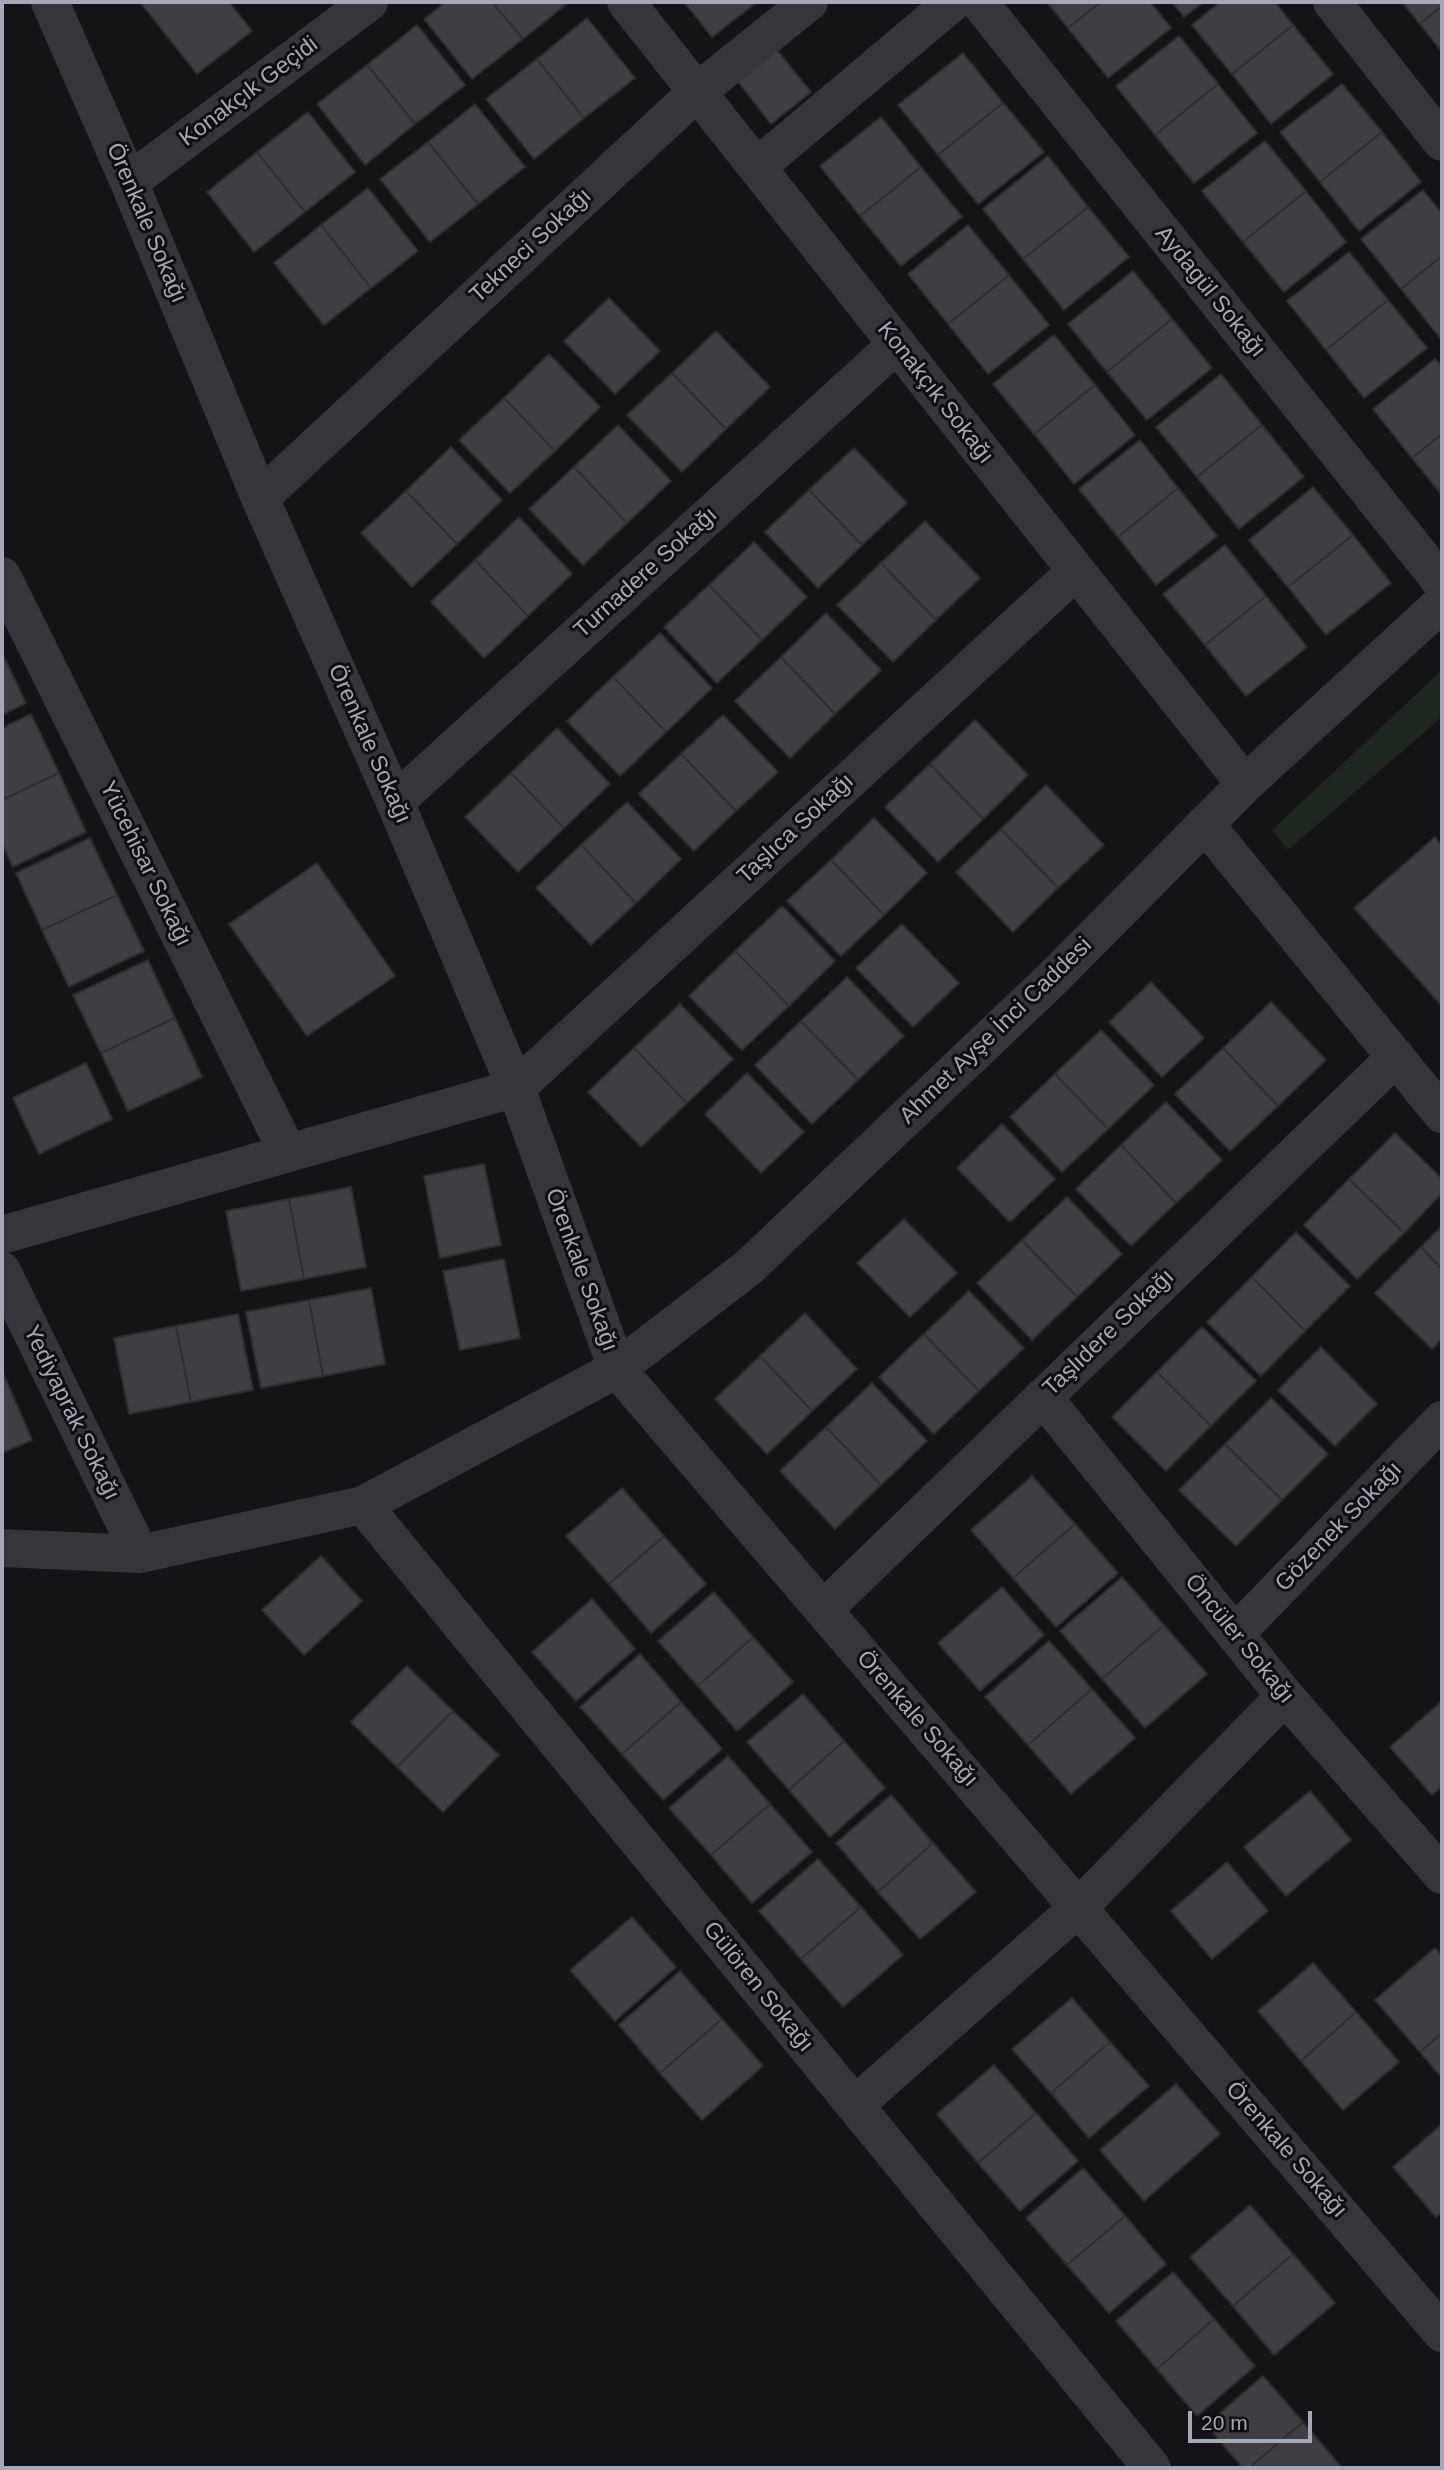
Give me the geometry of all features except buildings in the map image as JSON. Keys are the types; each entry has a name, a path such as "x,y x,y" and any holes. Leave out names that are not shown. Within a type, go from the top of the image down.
{"street":[{"name":"Örenkale Sokağı","path":"50,2 130,183 260,498 395,802 516,1088 617,1369 1442,2333"},
{"name":"Konakçık Geçidi","path":"130,183 369,2"},
{"name":"Konakçık Sokağı","path":"626,2 1245,784"},
{"name":"Tekneci Sokağı","path":"260,498 697,92 810,2"},
{"path":"757,167 953,2"},
{"name":"Aydagül Sokağı","path":"979,2 1442,583"},
{"path":"1332,2 1442,142"},
{"name":"Turnadere Sokağı","path":"395,802 897,344"},
{"name":"Taşlıca Sokağı","path":"516,1088 1076,571"},
{"name":"Yücehisar Sokağı","path":"2,576 288,1153"},
{"name":"Ahmet Ayşe İnci Caddesi","path":"2,1548 140,1554 363,1505 617,1369 749,1267 1054,977 1245,784 1442,603"},
{"path":"1205,824 1442,1114"},
{"name":"Taşlıdere Sokağı","path":"823,1610 1396,1057"},
{"path":"2,1235 516,1088"},
{"name":"Yediyaprak Sokağı","path":"2,1271 140,1554"},
{"name":"Öncüler Sokağı","path":"1043,1397 1285,1696 1442,1875"},
{"name":"Gözenek Sokağı","path":"1235,1634 1442,1420"},
{"name":"Gülören Sokağı","path":"363,1505 1152,2468"},
{"path":"855,2105 1078,1908 1285,1696"}],"shaded area":[{"path":"1442,670 1442,717 1288,850 1272,830"}]}
